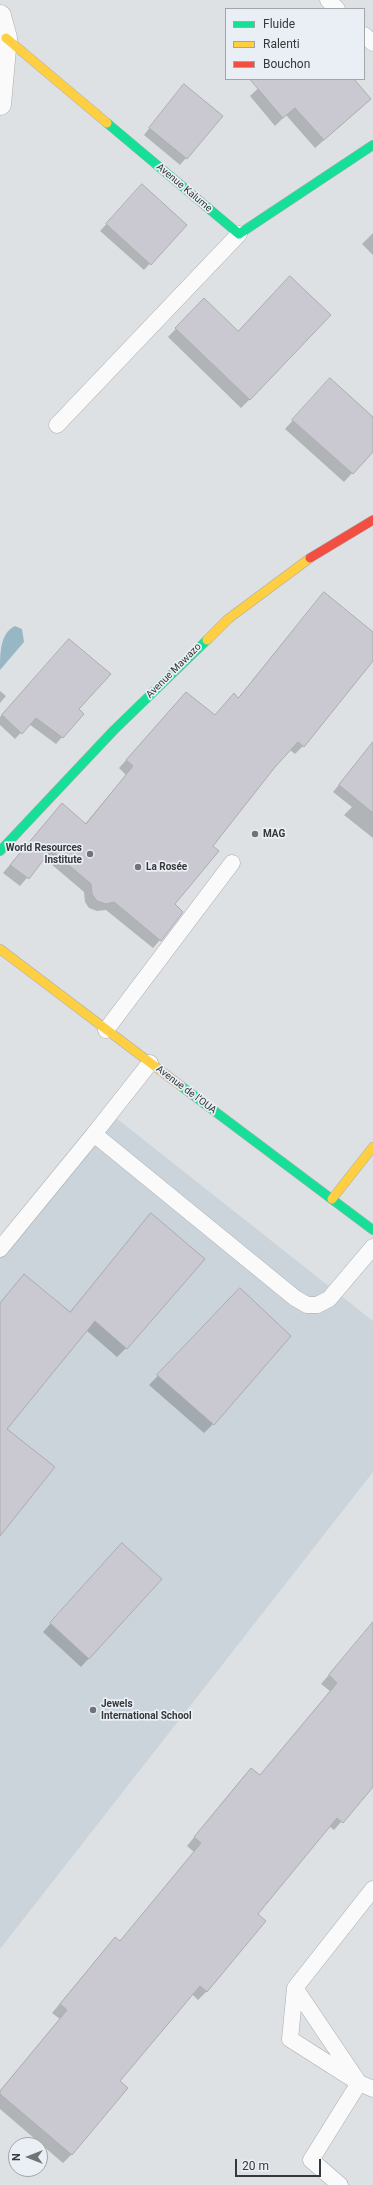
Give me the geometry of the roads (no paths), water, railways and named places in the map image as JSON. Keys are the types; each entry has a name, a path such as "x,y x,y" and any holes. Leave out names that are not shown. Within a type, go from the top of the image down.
{"street":[{"path":"0,16 6,38 0,104"},
{"name":"Avenue Kalume","path":"6,38 239,234"},
{"path":"239,234 373,145"},
{"name":"Avenue Mawazo","path":"0,851 130,714 228,619 315,554 373,520"},
{"name":"Avenue de l’OUA","path":"0,948 106,1030 373,1230"},
{"path":"332,1199 373,1147"}],"lane":[{"path":"328,0 336,8"},
{"path":"365,36 373,43"},
{"path":"57,425 239,234"},
{"path":"106,1030 232,863"},
{"path":"0,1249 150,1063"},
{"path":"94,1134 295,1298 307,1305 317,1305 329,1299 373,1246"},
{"path":"366,2086 290,2039 295,1988 373,1889"},
{"path":"295,1988 366,2086"},
{"path":"340,2185 311,2160 366,2086"}],"water":[{"path":"15,626 22,629 24,642 0,670 2,644 6,633"}],"place":[{"name":"MAG","path":"255,834"},
{"name":"World Resources Institute","path":"90,854"},
{"name":"La Rosée","path":"138,867"},
{"name":"Jewels International School","path":"93,1710"}]}
